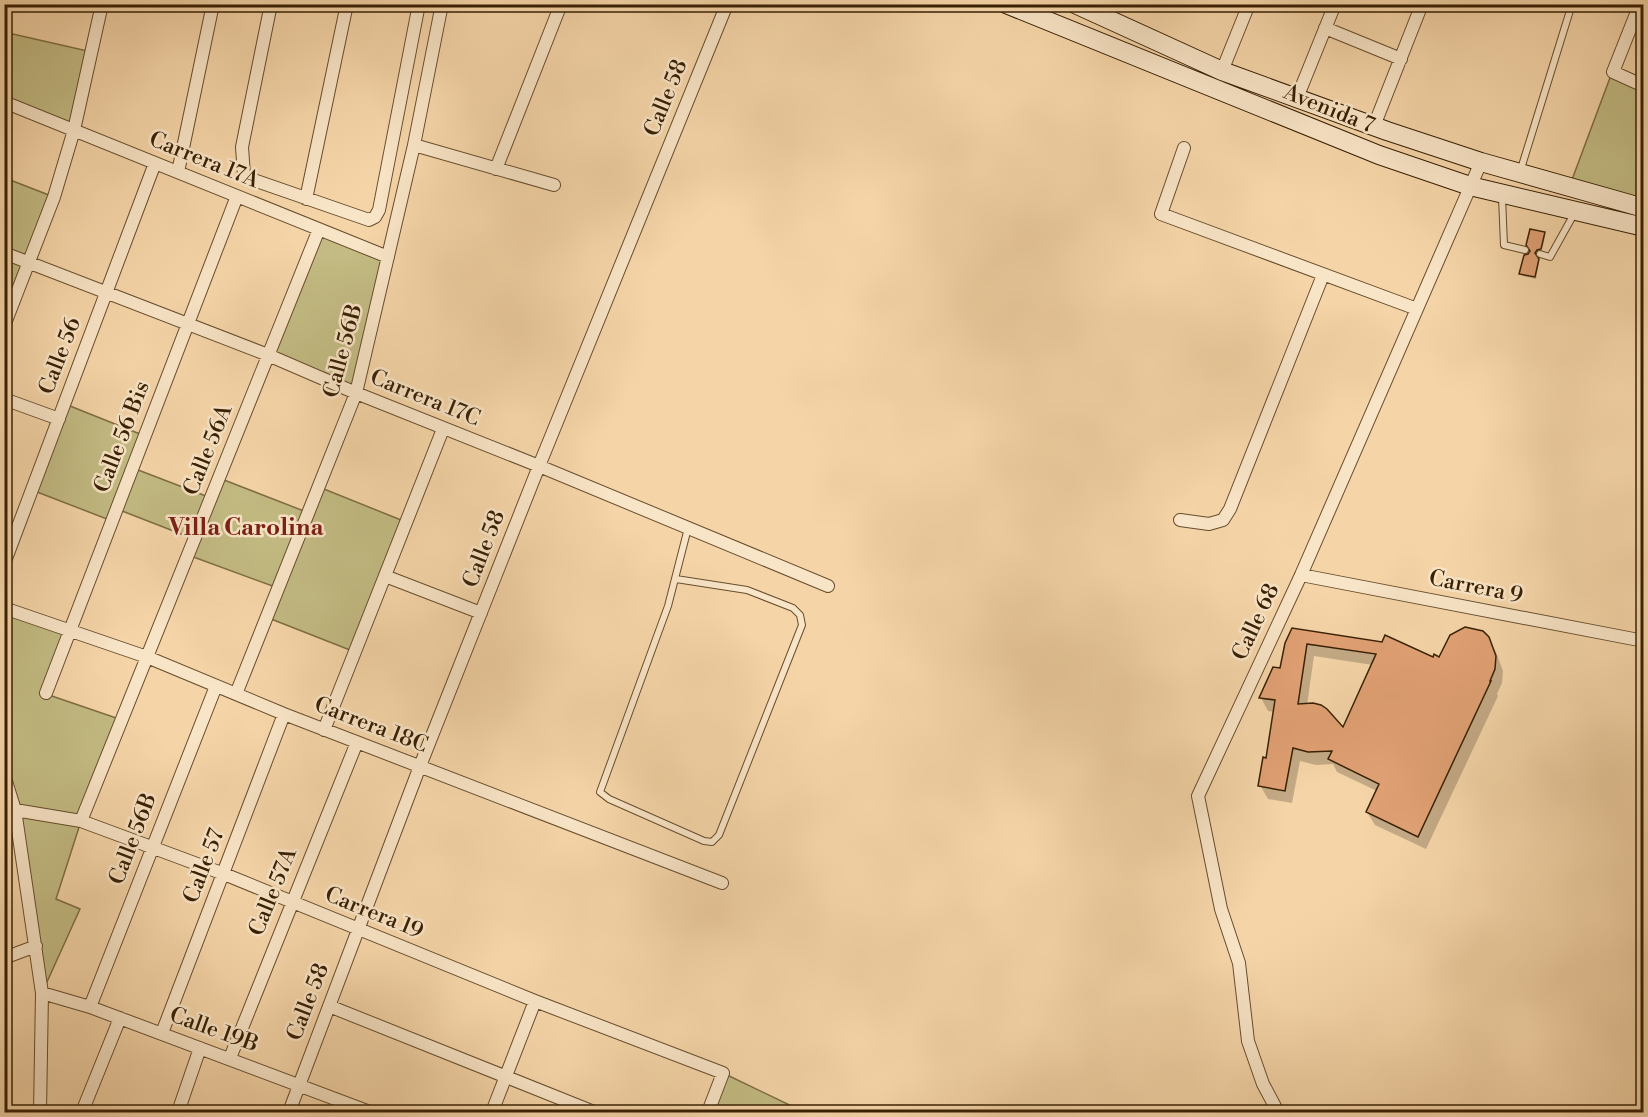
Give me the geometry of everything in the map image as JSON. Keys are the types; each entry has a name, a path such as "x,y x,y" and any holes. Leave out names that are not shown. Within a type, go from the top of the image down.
{"main road":[{"name":"Avenida 7","path":"1006,4 1379,155 1470,186 1644,227"},
{"name":"Avenida 7","path":"1075,4 1104,10 1222,70 1374,126 1481,162 1644,208"},
{"path":"1092,40 1104,10"}],"street":[{"path":"4,326 54,197 74,130 102,4"},
{"path":"178,172 213,4"},
{"path":"271,4 242,147 244,175 369,220 375,217 378,210 419,4"},
{"path":"306,199 347,4"},
{"name":"Calle 56B","path":"236,694 356,393 414,145 442,4"},
{"path":"496,169 561,4"},
{"name":"Calle 58","path":"289,1113 420,766 727,4"},
{"path":"1222,70 1249,4"},
{"path":"1297,98 1335,4"},
{"path":"1374,126 1422,4"},
{"path":"1640,4 1613,72 1644,86"},
{"path":"1325,28 1401,59"},
{"name":"Carrera 17A","path":"4,102 388,257"},
{"path":"414,145 554,185"},
{"path":"1184,148 1161,214 1417,309"},
{"name":"Calle 68","path":"1278,1113 1263,1084 1248,1041 1239,963 1221,909 1198,796 1301,575 1481,162"},
{"name":"Calle 56","path":"4,564 155,163"},
{"name":"Calle 56 Bis","path":"46,693 237,196"},
{"name":"Calle 56A","path":"81,821 319,229"},
{"name":"Carrera 17C","path":"4,253 268,355 828,586"},
{"path":"1179,520 1209,524 1223,520 1230,509 1323,275"},
{"path":"4,399 59,418"},
{"path":"324,730 443,429"},
{"name":"Carrera 9","path":"1301,575 1644,641"},
{"path":"385,576 481,613"},
{"name":"Carrera 18C","path":"4,608 147,657 324,730 722,883"},
{"name":"Calle 56B","path":"90,1007 216,686"},
{"name":"Calle 57","path":"162,1033 284,714"},
{"name":"Calle 57A","path":"230,1058 357,742"},
{"path":"4,776 36,946 42,993 40,1113"},
{"name":"Carrera 19","path":"10,811 81,821 152,847 723,1073 708,1113"},
{"path":"4,958 36,946"},
{"name":"Calle 19B","path":"42,993 90,1007 162,1033 370,1113"},
{"path":"492,1113 536,1000"},
{"path":"329,1006 594,1113"},
{"path":"82,1113 120,1018"},
{"path":"178,1113 200,1048"}],"lane":[{"path":"1520,173 1572,4"},
{"path":"1502,194 1504,246 1525,250"},
{"path":"1540,254 1550,257 1575,211"},
{"path":"676,579 747,591 793,608 800,615 802,625 719,835 712,842 704,841 609,800 600,792 676,579 688,528"}],"shaded area":[{"path":"4,32 92,52 74,130 5,102"},
{"path":"1611,75 1643,90 1643,203 1570,185"},
{"path":"5,178 54,197 5,326"},
{"path":"319,229 388,257 356,393 268,355"},
{"path":"65,404 145,436 133,468 211,498 219,478 309,513 319,487 406,522 355,652 266,617 278,588 188,555 194,539 117,509 112,521 32,490"},
{"path":"4,608 70,631 46,694 122,720 81,821 56,899 80,909 42,993 5,775"},
{"path":"723,1073 804,1112 708,1112"}],"building":[{"path":"1530,229 1545,232 1541,249 1535,253 1539,259 1535,277 1519,274 1524,255 1530,251 1526,245"},
{"path":"1465,627 1483,631 1489,637 1496,656 1495,669 1418,837 1366,812 1379,784 1328,759 1332,751 1308,752 1293,748 1285,791 1258,786 1263,757 1266,758 1275,700 1259,698 1273,667 1280,668 1285,643 1292,628 1382,642 1385,635 1433,657 1434,654 1439,657 1450,635","holes":["1307,644 1376,654 1343,727 1321,705 1298,704"]}],"district":[{"name":"Villa Carolina","path":"246,528"}]}
